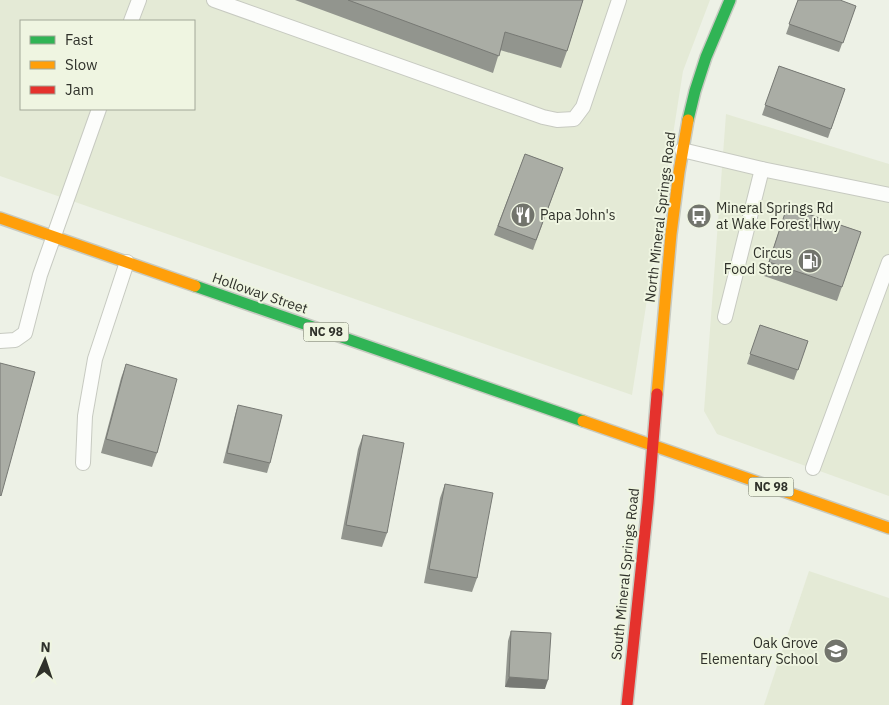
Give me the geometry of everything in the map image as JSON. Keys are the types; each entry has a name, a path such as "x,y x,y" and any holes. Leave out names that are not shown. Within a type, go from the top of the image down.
{"main road":[{"name":"North Mineral Springs Road","path":"652,445 671,234 682,150 695,91 706,57 730,0"},
{"name":"Holloway Street","path":"0,218 652,445"},
{"name":"NC 98","path":"652,445 889,528"},
{"name":"South Mineral Springs Road","path":"627,705 648,503 652,445"}],"lane":[{"path":"131,20 138,0"},
{"path":"214,0 543,117 557,120 574,119 582,107 619,0"},
{"path":"0,341 15,340 25,333 40,275 99,110"},
{"path":"682,150 762,169 889,195"},
{"path":"725,317 762,169"},
{"path":"83,463 85,416 95,359 127,262"},
{"path":"813,468 889,262"}],"shaded area":[{"path":"0,0 710,0 683,71 632,395 0,176"},
{"path":"726,114 889,164 889,496 717,434 704,411"},
{"name":"Oak Grove Elementary School","path":"809,571 889,598 889,705 764,705"}],"building":[{"path":"348,0 583,0 567,51 505,32 499,56"},
{"path":"798,0 840,0 856,6 843,43 789,24"},
{"path":"779,66 845,89 831,129 765,105"},
{"path":"525,154 563,168 536,240 498,226"},
{"name":"Circus Food Store","path":"787,207 861,232 842,287 769,262"},
{"path":"760,325 808,341 798,370 750,354"},
{"path":"0,363 35,372 1,496 0,495"},
{"path":"126,364 177,379 157,453 106,439"},
{"path":"238,405 282,415 270,463 227,453"},
{"path":"363,435 404,443 387,533 346,525"},
{"path":"445,484 493,493 477,578 429,569"},
{"path":"511,631 551,633 548,680 509,677"}],"traffic: fast":[{"path":"688,120 706,57 730,0"},
{"path":"195,286 583,421"}],"traffic: slow":[{"path":"657,394 671,234 688,120"},
{"path":"0,218 195,286"},
{"path":"583,421 889,528"}],"traffic: jam":[{"path":"627,705 648,503 657,394"}],"place":[{"name":"Papa John's","path":"523,215"},
{"name":"Mineral Springs Rd at Wake Forest Hwy","path":"699,216"},
{"name":"Circus Food Store","path":"810,261"},
{"name":"Oak Grove Elementary School","path":"836,651"}]}
